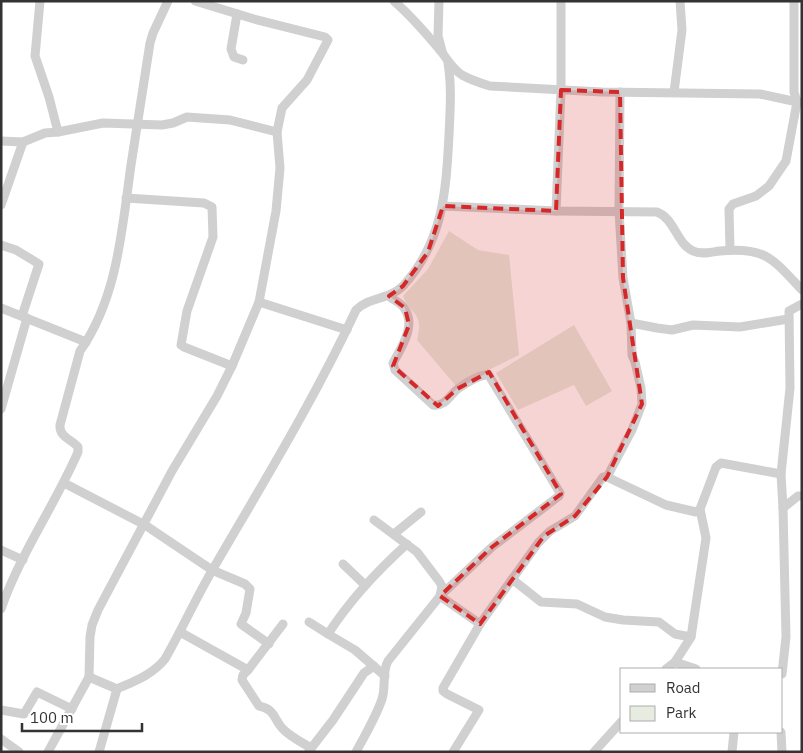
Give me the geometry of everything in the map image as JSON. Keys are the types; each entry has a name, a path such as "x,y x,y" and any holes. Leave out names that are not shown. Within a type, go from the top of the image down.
{"street":[{"path":"40,1 34,56 49,97 58,132"},
{"path":"1,609 23,560 64,483 78,452 78,447 62,435 60,426 78,356 109,292 121,239 150,43 168,1"},
{"path":"48,752 88,677 92,625 101,605 172,471 217,396 259,302 276,211 280,168 277,132 282,108 307,80 328,40 325,37 195,1"},
{"path":"394,1 428,36 448,63 466,77 490,86 620,92 760,94 800,102"},
{"path":"439,1 438,36 442,53"},
{"path":"556,211 561,90 561,1"},
{"path":"674,92 682,30 680,1"},
{"path":"730,250 729,209 733,204 756,196 769,186 786,161 800,102 794,92 794,1"},
{"path":"237,14 230,50 234,58 244,60"},
{"path":"428,36 438,36"},
{"path":"88,677 117,689 148,675 157,669 165,659 212,570 333,361 360,306 389,296 403,286 428,252 443,206 447,176 451,83 448,63"},
{"path":"451,83 466,77"},
{"path":"607,477 632,430 642,404 641,388 632,355 631,323 623,278 620,211 620,92"},
{"path":"1,141 22,142 44,134 103,123 162,125 187,117 230,120 277,132"},
{"path":"1,205 22,142"},
{"path":"126,198 204,203 212,207 213,237 187,311 181,345 184,348 232,366"},
{"path":"443,206 556,211 657,212 670,220 685,244 693,251 702,253 746,250 759,253 773,260 802,290"},
{"path":"1,245 16,250 39,264 1,409"},
{"path":"356,752 382,699 385,665 388,661 440,596 492,547 560,496 560,493 488,374 457,389 443,404 438,406 433,405 395,370 393,363 408,335 408,325 404,308 389,296"},
{"path":"259,302 347,330"},
{"path":"782,668 786,624 781,474 790,388 788,319 790,310 802,304"},
{"path":"1,308 86,342"},
{"path":"631,323 672,330 693,325 740,327 788,319"},
{"path":"667,668 675,662 691,637 706,538 700,509 716,467 721,463 781,474"},
{"path":"453,752 479,710 447,694 443,691 443,688 480,624 544,536 574,516 603,477 607,477 666,505 691,512 696,512 700,509"},
{"path":"64,483 145,524 212,570 245,584 250,590 246,613 241,624 269,644"},
{"path":"783,508 798,496 802,496"},
{"path":"394,534 421,512"},
{"path":"374,520 417,552 442,586 440,596"},
{"path":"328,634 338,618 365,585 407,544"},
{"path":"1,550 23,560"},
{"path":"343,564 365,585"},
{"path":"512,579 541,602 578,604 605,617 659,622 675,634 691,637"},
{"path":"440,596 480,624"},
{"path":"309,622 349,646 385,676"},
{"path":"283,624 243,675 242,680 259,706 267,708 274,713 283,730 310,750 333,720 364,673 374,666"},
{"path":"180,632 248,670"},
{"path":"675,662 693,668"},
{"path":"98,752 117,689"},
{"path":"1,710 24,714 36,692 72,709"},
{"path":"594,752 620,723"},
{"path":"732,752 734,733"},
{"path":"781,733 782,752"},
{"path":"1,739 19,752"}],"highlighted area":[{"path":"561,90 620,92 623,278 642,404 607,477 575,516 544,536 480,624 440,596 492,547 561,494 489,372 457,389 438,406 393,366 409,325 405,308 389,296 403,286 428,252 443,206 556,211"}],"green space":[{"path":"449,231 478,250 509,255 519,355 456,386 417,340 419,331 418,319 403,296 428,269"},
{"path":"574,325 612,391 586,406 574,385 518,410 496,373"}]}
